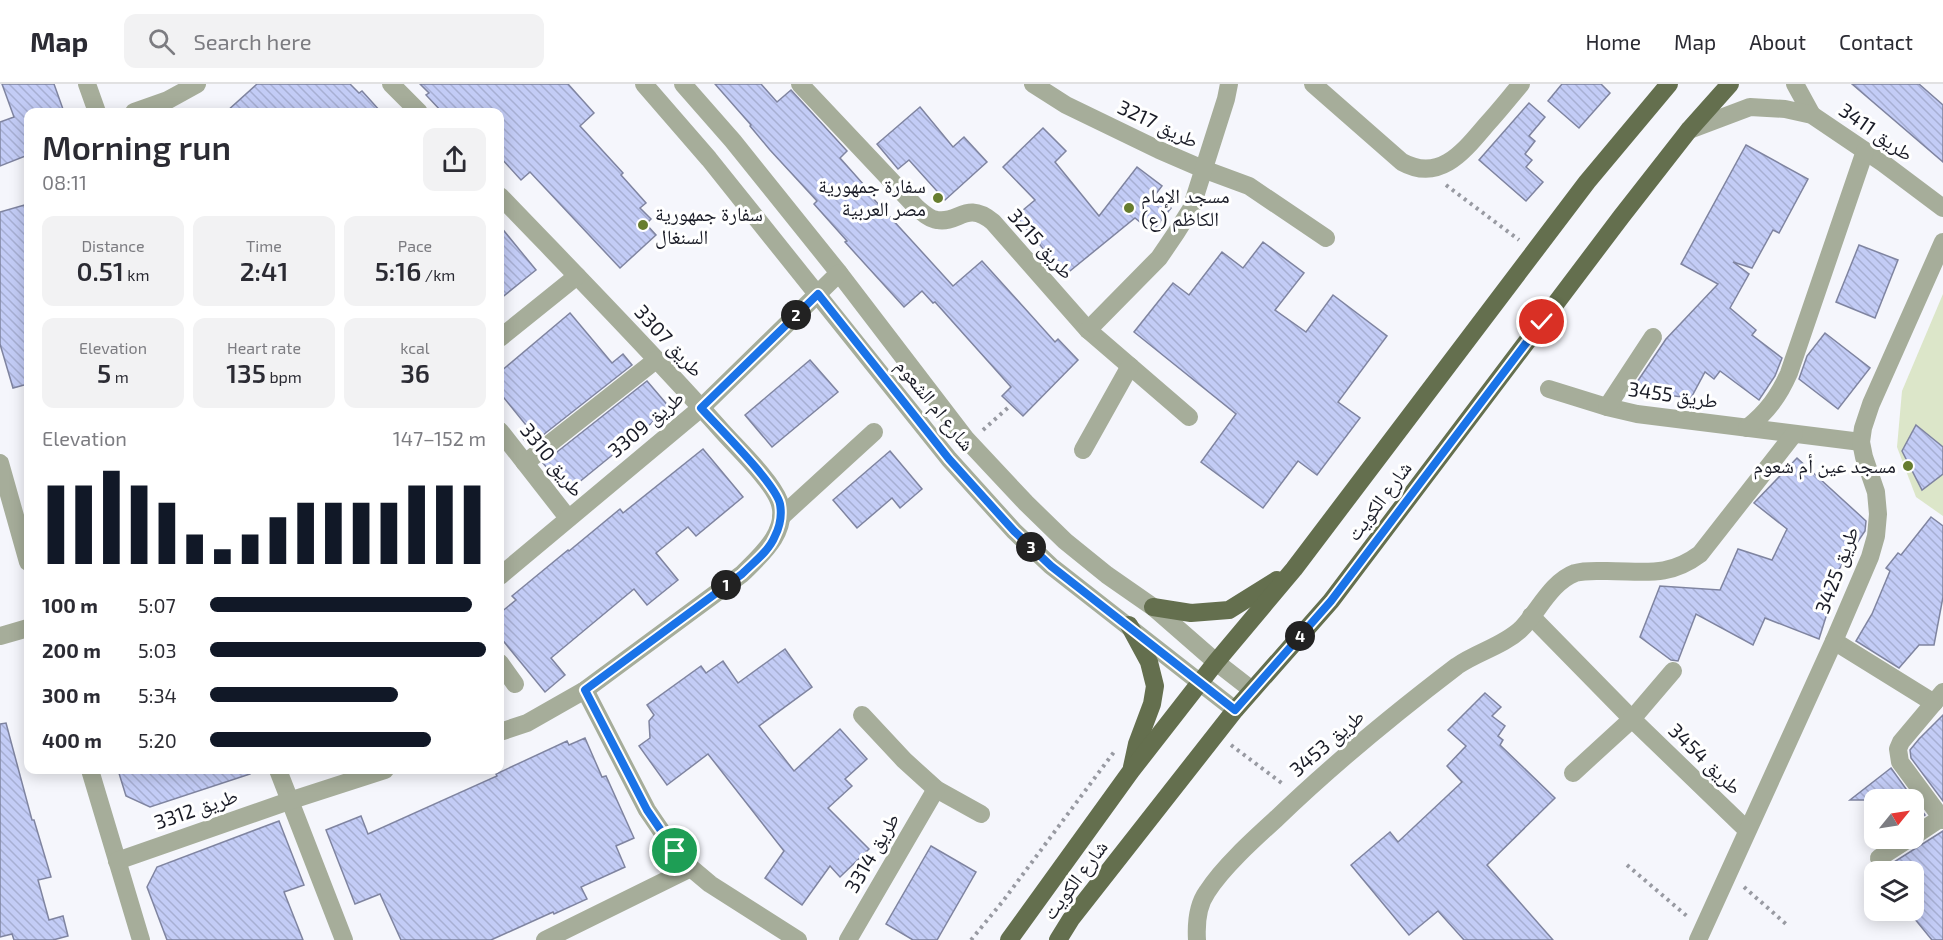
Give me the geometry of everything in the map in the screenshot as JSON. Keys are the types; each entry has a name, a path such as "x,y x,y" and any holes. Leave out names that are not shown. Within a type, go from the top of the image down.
{"main road":[{"name":"شارع الكويت","path":"1009,940 1131,771 1216,662 1294,569 1587,182 1669,84"},
{"name":"شارع الكويت","path":"1058,940 1071,919 1235,710 1331,601 1621,217 1689,130 1730,84"},
{"path":"1153,607 1191,612 1229,610 1294,569"},
{"path":"1129,625 1149,662 1155,686 1152,704 1137,744 1131,771"}],"street":[{"path":"87,84 96,108"},
{"path":"145,108 168,100 197,84"},
{"path":"391,84 415,108"},
{"name":"شارع ام الشعوم","path":"644,84 709,159 949,459 990,506 1051,566 1235,710"},
{"name":"شارع ام الشعوم","path":"683,84 734,141 970,443 1065,541 1107,575 1153,607 1252,690"},
{"name":"طريق 3215","path":"800,84 927,216 936,220 945,220 966,213 985,216 1003,232 1088,330 1189,417"},
{"path":"1228,92 1242,84"},
{"path":"1313,84 1402,162 1413,168 1426,170 1444,164 1459,155 1521,84"},
{"name":"طريق 3411","path":"1795,84 1812,115"},
{"name":"طريق 3217","path":"1035,85 1066,105 1102,123 1203,169"},
{"name":"طريق 3217","path":"1088,330 1159,258 1191,209 1228,92"},
{"name":"طريق 3411","path":"1689,130 1750,107 1785,109 1812,115 1943,208"},
{"path":"1748,428 1772,404 1789,373 1864,151"},
{"path":"1203,169 1249,186 1326,238"},
{"name":"طريق 3307","path":"504,200 701,408 770,485 780,502 781,516"},
{"name":"طريق 3425","path":"1700,935 1834,641 1869,557 1876,536 1878,514 1876,492 1861,442 1863,428 1871,404 1943,242"},
{"name":"طريق 3309","path":"504,573 701,408 839,273"},
{"path":"504,335 577,276"},
{"path":"1607,407 1653,337"},
{"path":"525,464 656,360"},
{"path":"1083,450 1130,366"},
{"name":"طريق 3455","path":"1549,389 1637,414 1861,442"},
{"path":"504,731 527,723 585,690 742,574 764,553 775,537 781,516 874,432"},
{"path":"1531,616 1563,580 1574,573 1664,571 1689,562 1700,554 1794,435"},
{"name":"طريق 3310","path":"504,436 568,518"},
{"path":"0,463 24,548"},
{"name":"طريق 3454","path":"1531,616 1632,719 1747,830"},
{"name":"طريق 3453","path":"1197,940 1198,910 1206,893 1217,878 1263,831 1318,779 1409,703 1470,657 1510,638 1531,616"},
{"path":"0,636 24,629"},
{"path":"1834,641 1939,698 1901,742 1898,755 1900,762 1942,819 1924,830"},
{"path":"504,669 515,684"},
{"path":"1573,772 1632,719 1673,671"},
{"path":"585,690 647,810 675,851 710,884 798,940"},
{"path":"862,715 904,760 936,789 981,814"},
{"path":"91,774 141,940"},
{"path":"279,774 344,940"},
{"name":"طريق 3312","path":"117,861 373,774"},
{"name":"طريق 3314","path":"848,940 936,789"},
{"path":"1880,858 1894,849"},
{"path":"545,940 691,868"}],"path":[{"path":"1426,170 1534,252"},
{"path":"970,443 1011,405"},
{"path":"1627,866 1700,935"},
{"path":"1728,873 1786,924"}],"green space":[{"path":"1943,294 1943,516 1916,497 1897,447 1902,391"}],"building":[{"path":"2,84 54,84 63,108 24,108 24,157 0,166 0,122 14,117"},
{"path":"257,84 350,84 359,93 362,91 377,108 230,108"},
{"path":"420,84 568,84 594,113 580,126 623,173 621,175 646,203 640,208 651,219 646,224 656,235 620,268 530,172 521,180 504,161 504,108 438,108 426,95 429,93"},
{"path":"715,84 761,84 777,102 791,90 847,151 840,158 872,194 870,195 953,286 982,261 1055,342 1058,339 1078,360 1023,416 1002,396 1011,387 935,302 933,303 922,291 904,307 845,242 847,241 814,204 817,201 770,150"},
{"path":"1562,84 1601,84 1610,93 1579,128 1548,101"},
{"path":"1852,84 1919,84 1943,105 1943,162"},
{"path":"1529,103 1545,117 1529,136 1535,141 1525,154 1532,160 1526,167 1543,182 1526,201 1479,160"},
{"path":"920,107 953,147 964,137 987,162 945,200 909,160 898,169 877,144"},
{"path":"1043,128 1066,151 1055,162 1099,216 1137,167 1162,186 1155,195 1171,208 1152,232 1135,218 1065,275 1016,216 1035,200 1003,167"},
{"path":"1746,145 1808,179 1779,233 1773,230 1752,268 1733,262 1749,274 1730,308 1756,330 1752,335 1782,358 1775,376 1759,400 1720,371 1714,379 1705,372 1691,398 1631,391 1666,339 1718,284 1681,264"},
{"path":"24,205 24,385 13,388 0,344 0,212"},
{"path":"504,231 536,270 504,296"},
{"path":"1263,242 1304,273 1275,310 1306,332 1333,295 1387,336 1338,402 1360,418 1317,475 1298,461 1263,508 1201,462 1236,414 1134,332 1173,283 1189,295 1222,252 1243,268"},
{"path":"1859,245 1898,260 1875,318 1836,302"},
{"path":"570,313 612,363 623,354 632,365 529,446 522,437 530,430 504,398 504,369"},
{"path":"1825,333 1870,368 1838,409 1799,379 1807,356"},
{"path":"810,360 838,392 772,447 745,415"},
{"path":"647,381 670,408 567,492 543,463"},
{"path":"1916,425 1943,447 1943,474 1922,490 1902,451"},
{"path":"703,449 743,497 696,536 688,527 656,553 678,580 647,605 634,589 551,658 565,675 545,692 504,642 504,610 516,600 512,596 568,550 620,509 623,513"},
{"path":"890,451 922,489 900,508 892,498 857,528 833,500"},
{"path":"1797,458 1866,521 1865,531 1829,584 1835,588 1819,639 1765,618 1753,645 1696,614 1678,661 1671,660 1640,637 1660,586 1720,590 1738,549 1772,560 1787,529 1754,503"},
{"path":"1931,517 1943,526 1943,597 1934,645 1919,645 1899,668 1856,641 1872,614 1890,571 1886,568 1898,553 1901,555"},
{"path":"785,649 812,687 759,726 794,771 840,729 867,759 845,779 852,786 828,808 869,849 840,877 830,866 802,905 765,878 784,851 708,754 667,785 639,746 650,738 649,721 654,715 647,705 701,666 706,673 723,661 738,683"},
{"path":"1485,693 1501,707 1492,716 1505,726 1498,736 1503,740 1500,745 1555,798 1487,865 1553,940 1464,940 1438,911 1409,935 1351,865 1390,832 1398,842 1462,782 1447,766 1466,746 1448,730"},
{"path":"1943,715 1943,801 1911,758 1910,750"},
{"path":"6,723 32,820 34,820 51,877 38,880 49,920 63,916 68,936 53,940 14,940 12,934 0,937 0,724"},
{"path":"585,738 602,777 606,776 634,838 616,846 625,867 581,887 587,899 491,940 401,940 380,894 355,904 326,830 361,816 368,834 497,776 496,774 504,774 504,770 567,741 569,745"},
{"path":"1891,768 1906,789 1864,789"},
{"path":"119,774 250,774 150,807 126,796"},
{"path":"1864,789 1864,800 1850,800"},
{"path":"279,821 304,885 284,892 303,940 167,940 147,887 157,867"},
{"path":"1943,831 1943,940 1932,940 1916,921 1924,921 1924,861 1896,861 1914,849 1924,849 1924,843"},
{"path":"931,846 976,872 937,940 913,940 886,924"}],"place":[{"name":"سفارة جمهورية مصر العربية","path":"938,198"},
{"name":"مسجد الإمام الكاظم (ع)","path":"1129,208"},
{"name":"سفارة جمهورية السنغال","path":"643,225"},
{"name":"مسجد عين أم شعوم","path":"1908,466"}],"route":[{"path":"675,851 647,810 585,690 742,574 764,553 775,537 781,516 780,502 770,485 701,408 818,294 949,459 1014,531 1051,566 1235,710 1331,601 1542,322"}]}
